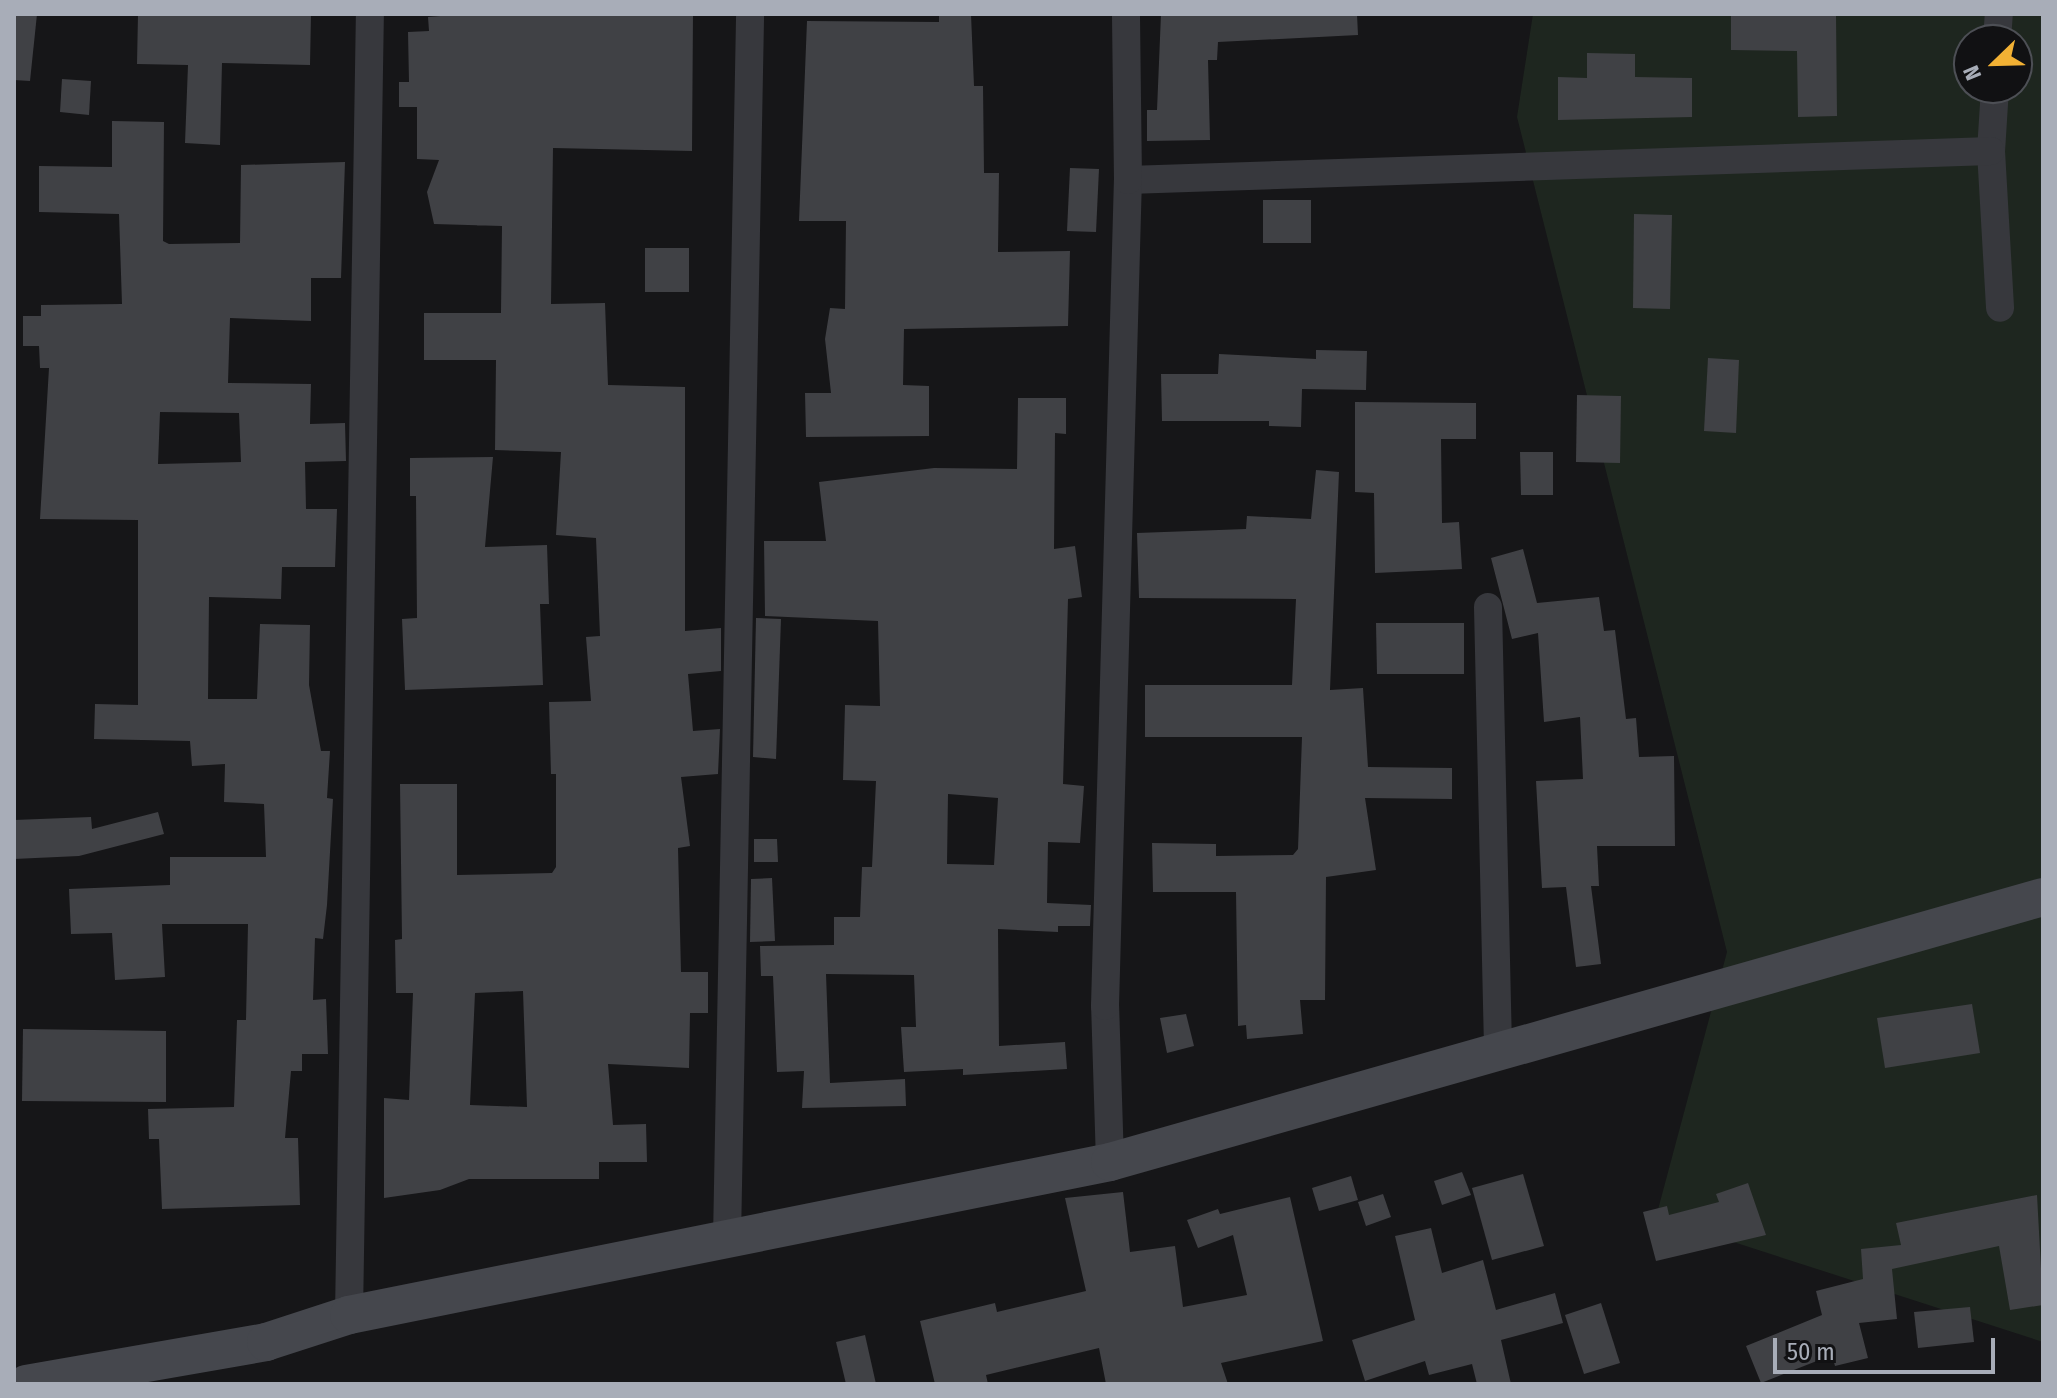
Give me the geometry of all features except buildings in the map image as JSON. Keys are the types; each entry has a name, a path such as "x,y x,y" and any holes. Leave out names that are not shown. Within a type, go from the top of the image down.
{"street":[{"path":"349,1315 370,14"},
{"path":"727,1239 750,14"},
{"path":"1110,1162 1105,1006 1128,180 1126,14"},
{"path":"1994,104 1991,151 2000,308"},
{"path":"1128,180 1991,151"},
{"path":"1488,607 1498,1051"},
{"path":"26,1384 266,1342 349,1315 1110,1162 2043,897"}],"shaded area":[{"path":"1533,14 2043,14 2043,1342 1656,1217 1727,952 1517,117"}]}
